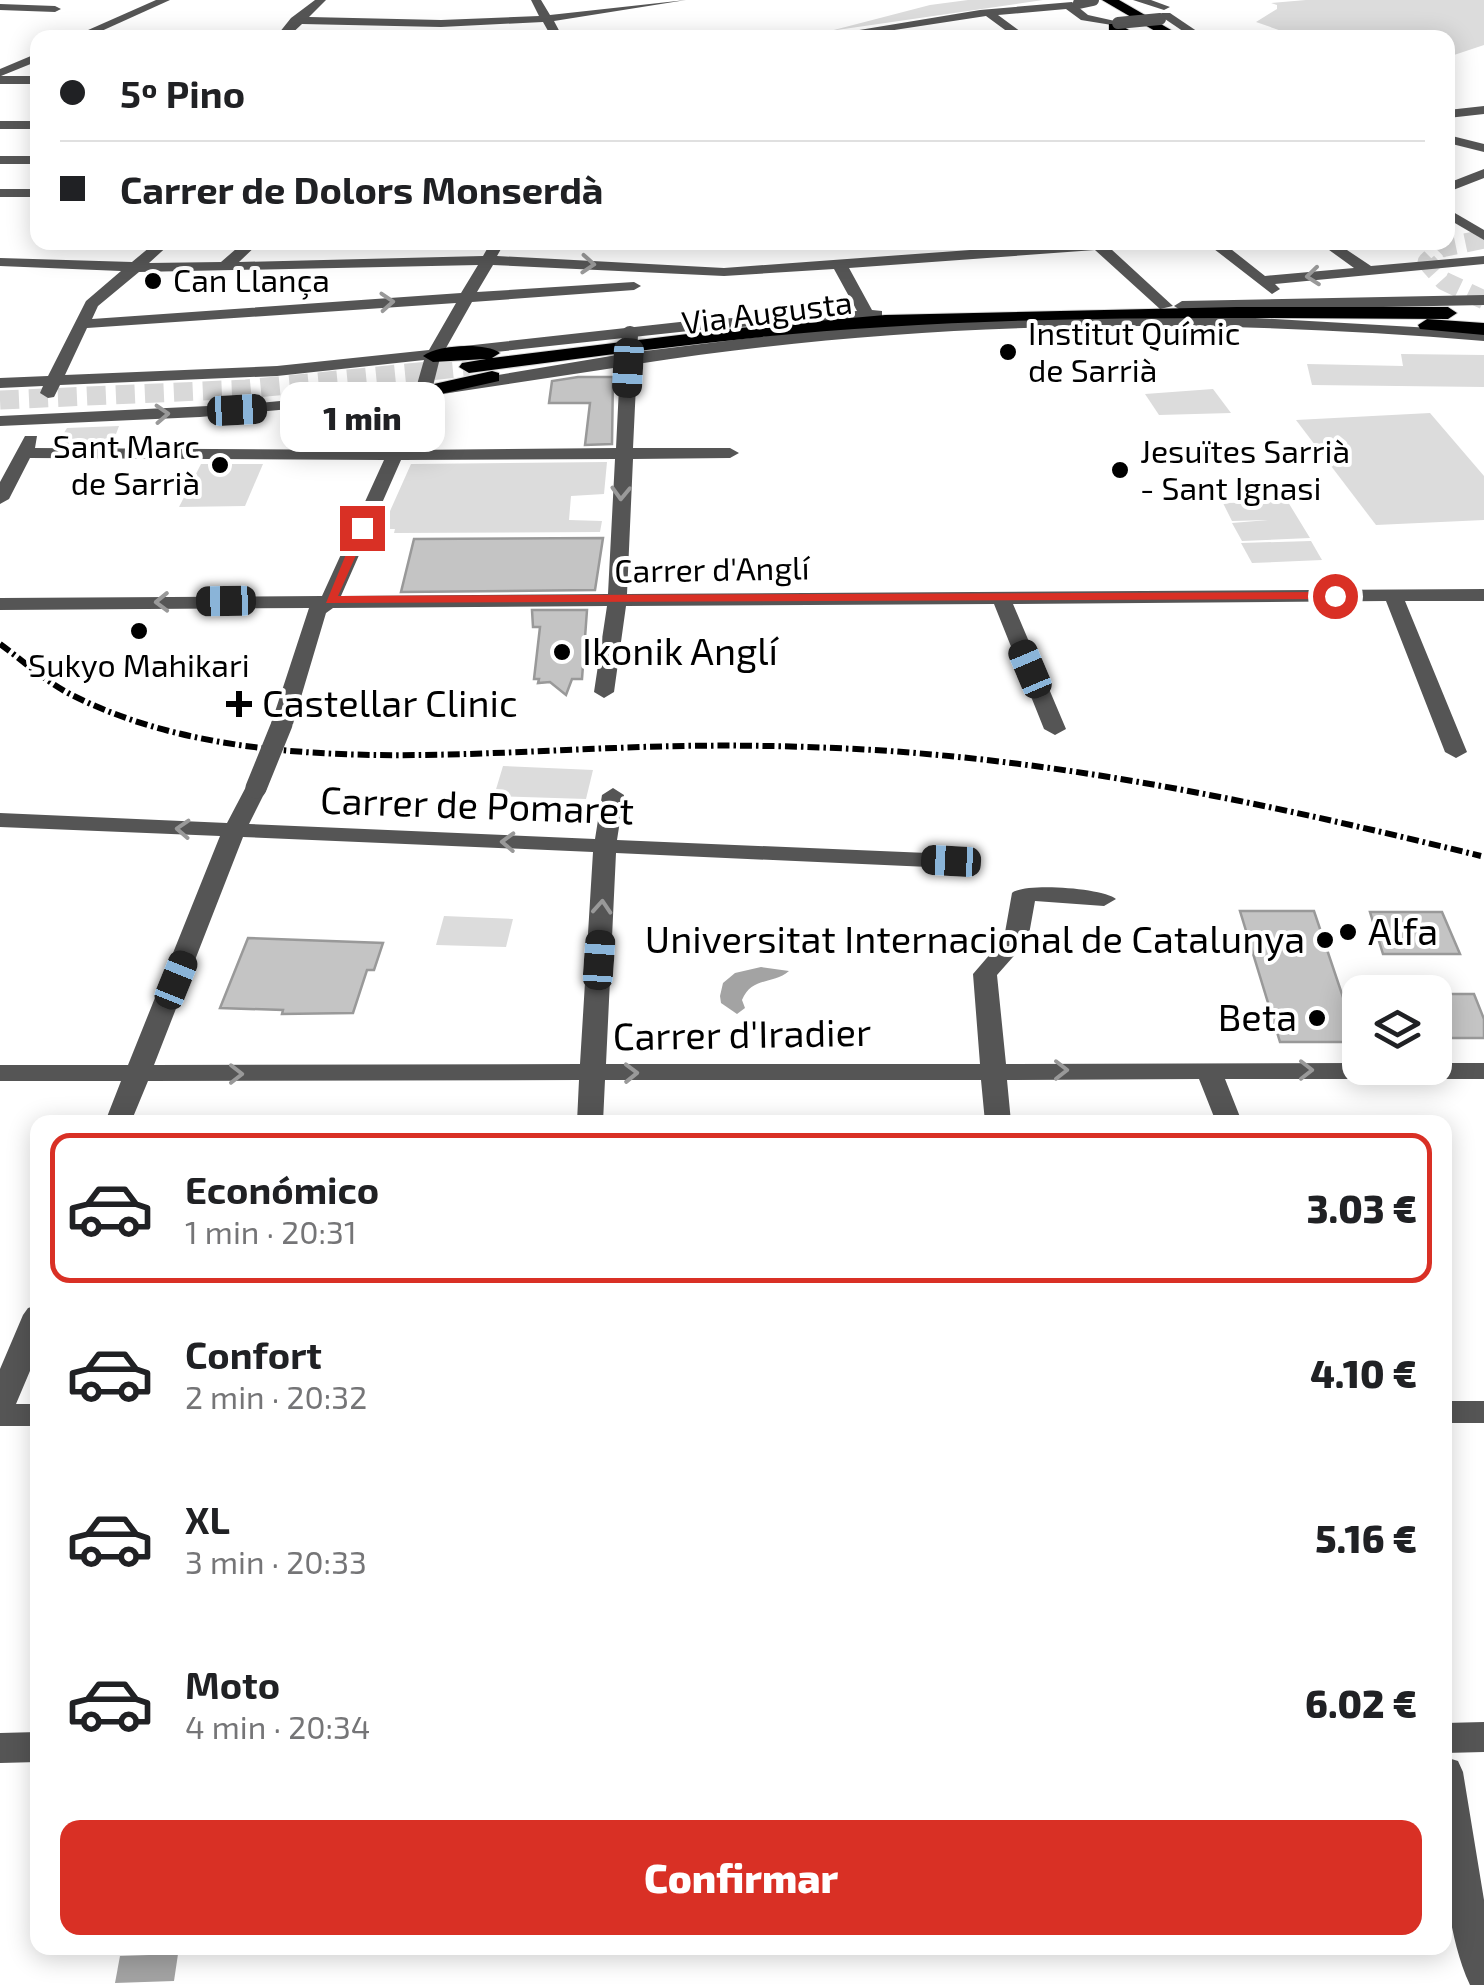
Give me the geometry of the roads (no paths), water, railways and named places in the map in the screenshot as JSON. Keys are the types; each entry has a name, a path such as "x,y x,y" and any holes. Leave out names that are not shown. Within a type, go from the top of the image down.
{"highway":[{"path":"1108,0 1168,15 1189,30"},
{"path":"1075,2 1136,30"},
{"path":"1113,24 1121,30"},
{"path":"1157,310 1484,332"},
{"path":"469,368 826,325 956,317 1157,310 1448,313"},
{"path":"434,356 474,355 728,325 826,325"},
{"path":"422,392 826,325"}],"street":[{"path":"95,30 165,0"},
{"path":"287,30 321,0"},
{"path":"536,0 554,30"},
{"path":"295,20 431,27 548,20 681,0"},
{"path":"1142,0 1168,15"},
{"path":"872,30 1075,2 1075,14 1113,24 1168,15"},
{"path":"0,7 56,10"},
{"path":"948,19 991,15 1086,18"},
{"path":"991,15 1013,30"},
{"path":"0,76 30,60"},
{"path":"0,76 30,79"},
{"path":"1455,113 1484,110"},
{"path":"0,126 30,125"},
{"path":"1455,141 1484,148"},
{"path":"0,160 30,160"},
{"path":"1455,185 1484,174"},
{"path":"0,193 30,192"},
{"path":"1455,217 1484,236"},
{"path":"1455,236 1484,257"},
{"path":"0,499 25,453 52,381 91,304 155,250"},
{"path":"225,266 243,250"},
{"path":"121,1115 234,832 282,724 317,611 330,600 422,392 434,356 494,250"},
{"path":"0,262 225,266 280,287 467,296 637,278 1073,250"},
{"path":"1102,250 1157,310"},
{"path":"1222,250 1292,304"},
{"path":"1337,250 1368,271"},
{"path":"1262,281 1484,257"},
{"path":"80,324 280,287 490,260 637,278"},
{"path":"841,267 867,315"},
{"path":"634,304 637,278"},
{"name":"Via Augusta","path":"0,383 234,375 434,356 631,329 867,315 1484,300"},
{"name":"Via Augusta","path":"0,421 259,408 422,392 781,339 958,324 1251,324 1484,332"},
{"path":"604,692 617,601 631,329"},
{"path":"25,453 730,453"},
{"path":"1392,595 1456,752"},
{"name":"Carrer d'Anglí","path":"0,604 1484,596"},
{"path":"1000,598 1055,729"},
{"path":"590,1115 606,845 613,796"},
{"name":"Carrer de Pomaret","path":"0,820 951,861"},
{"path":"997,1115 984,974 1016,940 1024,893 1104,899"},
{"path":"1208,1070 1225,1115"},
{"name":"Carrer d'Iradier","path":"0,1073 1484,1071"},
{"path":"0,1405 30,1334"},
{"path":"1452,1412 1484,1412"},
{"path":"0,1415 30,1415"},
{"path":"1452,1738 1484,1736"},
{"path":"0,1748 30,1748"},
{"path":"1452,1821 1461,1884 1484,1972"}],"tunnel":[{"path":"1455,245 1484,239"},
{"path":"1439,250 1427,262 1444,281 1484,300"},
{"path":"0,400 246,389 469,367"}],"railway":[{"path":"0,644 68,693 130,719 197,737 266,748 408,755 752,746 964,758 1187,791 1481,856"}],"place":[{"name":"Can Llança","path":"153,281"},
{"name":"Institut Químic de Sarrià","path":"1008,352"},
{"name":"Sant Marc de Sarrià","path":"220,465"},
{"name":"Jesuïtes Sarrià - Sant Ignasi","path":"1120,470"},
{"name":"Sukyo Mahikari","path":"139,631"},
{"name":"Ikonik Anglí","path":"562,652"},
{"name":"Castellar Clinic","path":"239,704"},
{"name":"Alfa","path":"1348,932"},
{"name":"Universitat Internacional de Catalunya","path":"1325,940"},
{"name":"Beta","path":"1317,1018"}]}
